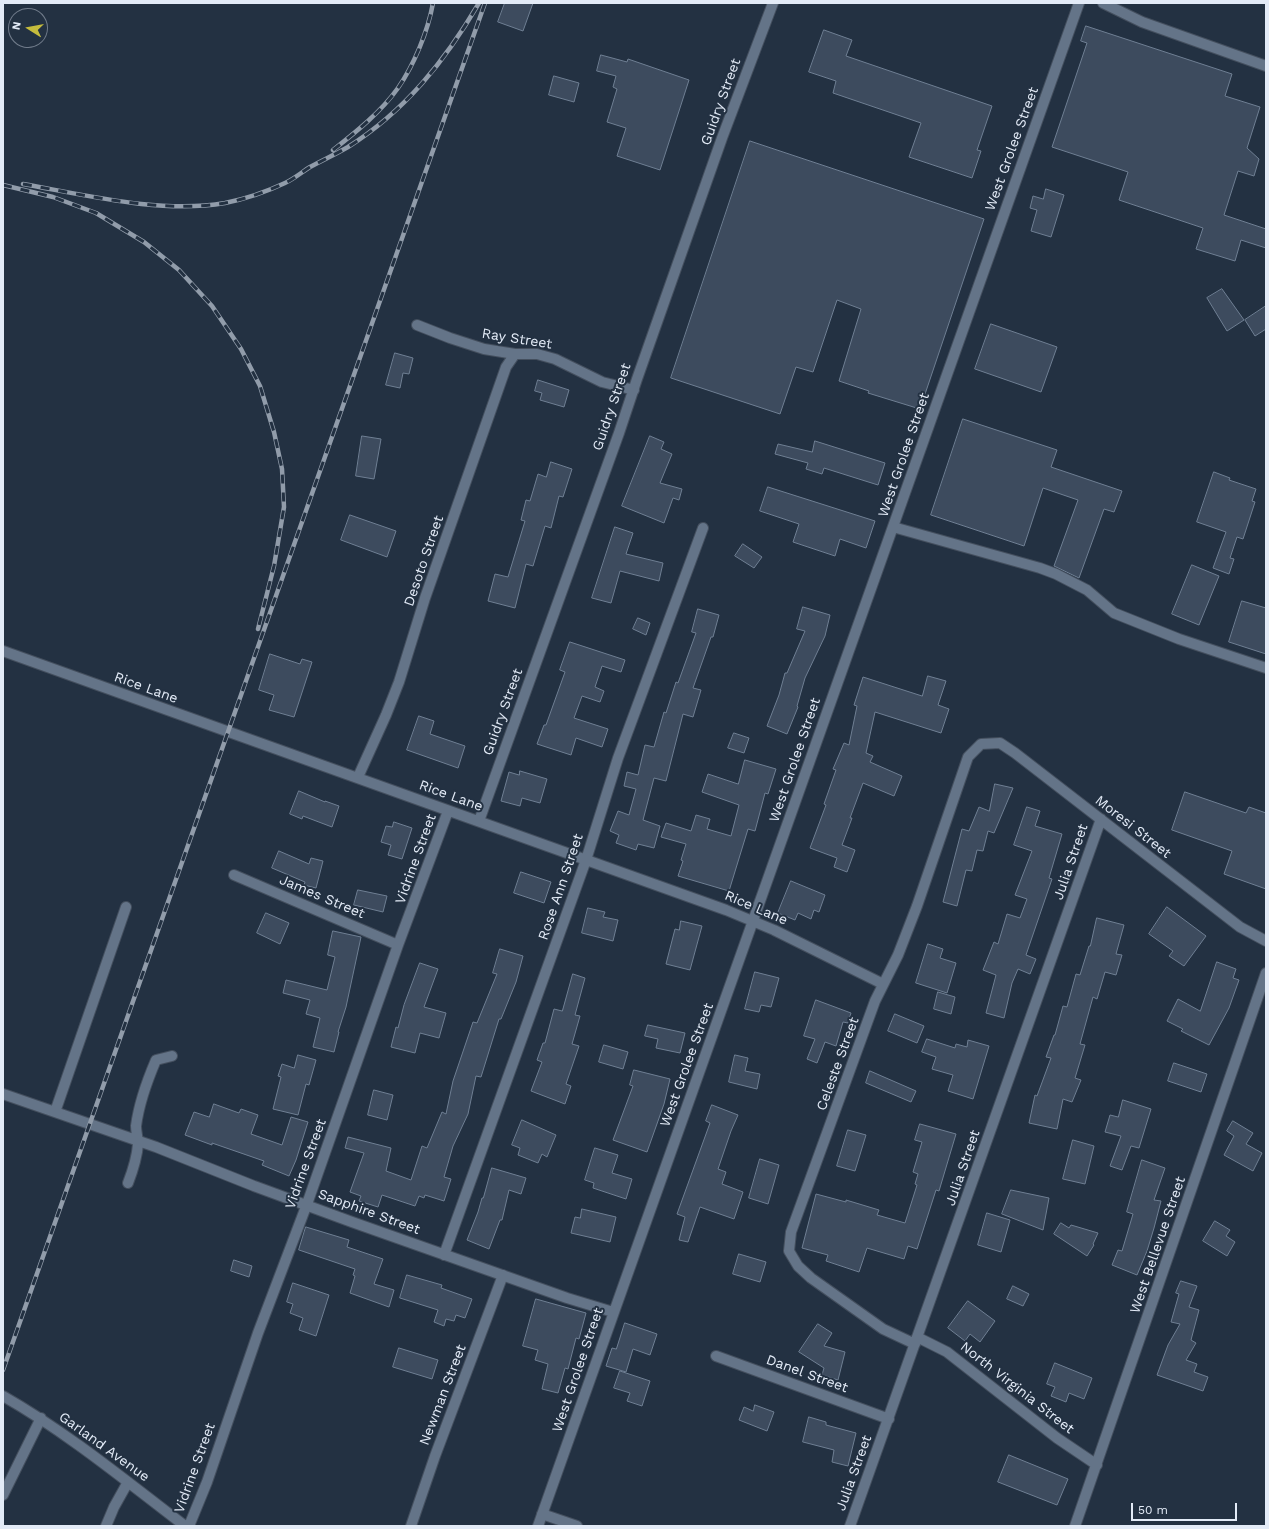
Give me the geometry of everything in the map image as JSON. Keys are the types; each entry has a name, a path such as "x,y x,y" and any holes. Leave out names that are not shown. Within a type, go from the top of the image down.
{"street":[{"name":"Guidry Street","path":"479,821 720,146 773,3"},
{"name":"West Grolee Street","path":"538,1526 1079,3"},
{"path":"1103,3 1142,22 1266,66"},
{"name":"Ray Street","path":"417,325 484,350 515,354 538,354 555,359 602,382 634,390"},
{"name":"Desoto Street","path":"358,777 389,708 496,393 506,367 515,354"},
{"path":"893,527 1034,566 1056,574 1087,590 1114,613 1179,639 1266,668"},
{"name":"Rose Ann Street","path":"444,1255 586,860 618,758 703,528"},
{"name":"Rice Lane","path":"3,651 726,910 774,930 883,984"},
{"name":"Moresi Street","path":"981,744 1000,743 1015,753 1240,927 1266,941"},
{"name":"Celeste Street","path":"916,1340 883,1329 811,1278 798,1266 789,1251 791,1232 875,1002 898,955 914,913 968,757 981,744"},
{"name":"Vidrine Street","path":"189,1526 207,1482 258,1333 307,1204 398,945 448,811"},
{"name":"Julia Street","path":"850,1526 1101,819"},
{"name":"James Street","path":"234,875 398,945"},
{"path":"55,1112 126,907"},
{"name":"West Bellevue Street","path":"1075,1526 1266,974"},
{"path":"128,1183 137,1159 138,1142 136,1128 139,1111 149,1077 156,1060 172,1056"},
{"name":"Sapphire Street","path":"3,1094 156,1147 254,1186 444,1255 567,1298 613,1312"},
{"name":"Newman Street","path":"411,1526 435,1456 503,1275"},
{"name":"North Virginia Street","path":"916,1340 947,1352 1057,1438 1097,1465"},
{"name":"Danel Street","path":"716,1356 889,1419"},
{"name":"Garland Avenue","path":"3,1396 41,1418 185,1526"},
{"path":"3,1495 41,1418"},
{"path":"106,1526 114,1507 128,1482"},
{"path":"542,1514 577,1526"}],"building":[{"path":"505,3 533,3 523,31 498,22"},
{"path":"1086,26 1232,74 1225,96 1260,107 1247,148 1259,159 1254,176 1238,171 1224,215 1266,229 1266,248 1241,240 1235,261 1196,249 1203,228 1119,200 1128,172 1052,147 1087,43 1081,41"},
{"path":"824,30 852,40 846,56 992,106 977,150 981,151 972,178 909,157 921,123 833,93 836,81 809,72"},
{"path":"601,55 627,62 628,59 689,80 660,170 617,156 626,128 607,122 617,89 613,87 616,76 597,71"},
{"path":"554,76 579,83 574,102 549,95"},
{"path":"750,141 984,219 920,409 868,393 869,391 839,381 861,309 837,300 813,372 796,367 780,414 671,378"},
{"path":"1046,189 1064,195 1051,237 1031,231 1037,210 1030,208 1033,196 1043,199"},
{"path":"1222,289 1244,320 1227,331 1207,298"},
{"path":"1266,306 1266,329 1255,336 1245,320"},
{"path":"991,324 1057,347 1041,392 975,369"},
{"path":"395,353 413,358 409,374 403,373 400,388 386,385"},
{"path":"538,380 569,390 564,407 540,400 542,393 535,391"},
{"path":"963,419 1057,450 1051,467 1122,491 1114,512 1104,509 1079,578 1054,566 1078,500 1043,488 1024,546 931,515"},
{"path":"362,436 381,439 374,479 356,476"},
{"path":"650,436 664,442 661,449 672,454 660,483 682,489 679,500 673,498 664,523 622,506"},
{"path":"815,441 885,463 878,485 824,468 822,474 806,469 808,463 775,454 778,444 812,452"},
{"path":"551,462 572,469 563,497 559,496 551,528 545,526 533,566 526,564 515,608 488,601 495,574 508,577 525,521 521,520 526,500 530,501 538,474 546,477"},
{"path":"1214,472 1230,478 1229,480 1256,489 1252,501 1255,502 1243,539 1237,537 1230,558 1234,559 1229,574 1213,568 1226,532 1197,522"},
{"path":"768,487 875,521 866,548 840,539 835,556 793,542 799,524 760,511"},
{"path":"350,515 396,531 387,557 341,540"},
{"path":"615,527 633,533 626,554 663,563 659,581 620,571 611,603 592,598"},
{"path":"743,544 762,557 754,568 735,556"},
{"path":"1192,565 1219,576 1199,625 1172,614"},
{"path":"1242,601 1266,608 1266,654 1229,642"},
{"path":"803,607 830,615 825,636 805,678 797,706 798,707 787,734 767,726 779,695 785,673 787,673 805,631 797,629"},
{"path":"698,609 719,615 713,637 711,637 693,688 701,690 693,717 683,714 666,781 654,778 643,820 660,826 654,848 638,844 636,850 616,843 619,835 610,831 618,811 629,815 636,789 624,786 627,772 638,775 645,745 654,747 664,712 666,713 676,682 678,683 696,633 692,632"},
{"path":"638,618 650,623 646,635 633,629"},
{"path":"570,642 625,660 621,672 602,666 595,687 604,691 600,702 582,696 574,718 608,729 602,747 576,738 571,755 537,744 544,725 546,725 565,672 560,670"},
{"path":"270,654 300,664 302,659 312,662 294,717 269,710 274,695 259,690"},
{"path":"928,676 946,681 938,705 949,709 941,733 875,712 866,753 873,756 870,762 902,776 894,796 863,783 842,845 855,850 847,872 834,867 837,858 810,848 826,805 824,804 836,770 833,769 844,743 849,745 857,706 854,705 863,677 922,696"},
{"path":"419,716 434,721 430,734 465,746 458,768 407,750"},
{"path":"734,733 749,738 744,753 728,748"},
{"path":"745,760 776,769 768,794 765,793 755,831 748,829 729,891 678,876 683,861 681,860 686,844 661,837 666,823 691,831 696,815 710,819 707,829 731,836 739,805 702,792 708,774 738,784"},
{"path":"520,771 547,779 540,803 522,798 520,806 501,801 509,772 519,775"},
{"path":"995,784 1013,788 994,833 988,831 983,851 977,850 972,871 966,870 957,906 943,902 962,829 969,831 979,807 989,811"},
{"path":"299,791 339,806 332,827 303,816 302,819 290,814"},
{"path":"1185,792 1246,813 1249,807 1266,813 1266,889 1224,874 1232,851 1172,830"},
{"path":"1027,807 1040,811 1035,826 1062,834 1049,878 1052,879 1026,955 1036,959 1030,974 1018,969 1012,983 1004,1018 986,1013 996,975 983,970 994,942 998,944 1007,914 1020,918 1027,899 1015,895 1032,851 1014,845"},
{"path":"394,822 412,828 402,859 388,855 391,845 381,842 386,826 392,827"},
{"path":"279,851 309,864 311,858 323,861 316,888 304,885 305,882 272,868"},
{"path":"521,872 551,882 544,903 514,893"},
{"path":"791,881 825,895 819,912 814,910 811,919 798,913 795,920 778,913"},
{"path":"358,890 387,896 383,912 354,905"},
{"path":"1167,907 1206,936 1184,966 1169,956 1173,951 1149,934"},
{"path":"588,908 605,912 603,917 618,920 613,941 582,933"},
{"path":"266,913 289,923 280,944 257,933"},
{"path":"1097,918 1124,925 1116,954 1122,955 1116,975 1105,972 1097,999 1093,997 1080,1044 1085,1045 1075,1078 1081,1080 1072,1102 1063,1099 1057,1129 1029,1123 1035,1095 1037,1096 1051,1058 1046,1057 1055,1035 1063,1006 1067,1007 1076,974 1080,975 1090,946"},
{"path":"681,921 702,926 690,970 666,964 675,929 679,930"},
{"path":"333,931 361,937 346,1007 338,1032 334,1052 313,1047 320,1018 306,1014 310,1000 283,993 286,980 327,990 335,957 328,955"},
{"path":"928,944 943,949 940,958 956,963 947,993 916,983"},
{"path":"500,949 523,956 516,982 501,1019 499,1019 481,1077 476,1076 468,1114 453,1146 444,1177 451,1179 444,1201 425,1195 424,1198 419,1196 415,1206 382,1195 378,1207 359,1201 361,1196 350,1192 364,1153 345,1148 348,1137 391,1148 386,1171 411,1180 422,1146 427,1148 442,1112 446,1114 453,1081 473,1022 477,1023 497,974 493,973"},
{"path":"1217,962 1236,969 1233,978 1239,980 1229,1008 1209,1045 1181,1031 1183,1029 1167,1021 1178,999 1200,1011"},
{"path":"420,963 438,969 424,1007 446,1013 439,1038 420,1033 415,1053 391,1047 396,1027 398,1028 404,1005"},
{"path":"755,972 779,978 771,1007 761,1005 759,1012 745,1009"},
{"path":"573,974 585,978 575,1015 580,1016 572,1044 579,1046 566,1084 571,1086 565,1104 531,1091 542,1062 537,1060 543,1043 545,1043 554,1009 562,1011"},
{"path":"938,992 955,997 951,1014 934,1009"},
{"path":"816,1000 851,1013 848,1023 843,1022 836,1046 825,1042 817,1063 807,1059 815,1039 804,1036"},
{"path":"895,1014 924,1026 917,1043 888,1031"},
{"path":"648,1025 685,1033 680,1053 656,1048 658,1039 645,1036"},
{"path":"927,1039 955,1048 956,1044 967,1047 968,1040 989,1046 973,1099 948,1091 953,1075 932,1069 936,1057 922,1052"},
{"path":"604,1045 628,1052 623,1069 599,1062"},
{"path":"298,1055 316,1060 309,1085 306,1084 298,1115 273,1109 281,1077 278,1076 282,1064 294,1068"},
{"path":"735,1055 748,1058 745,1071 760,1074 757,1089 729,1082"},
{"path":"1174,1063 1207,1074 1201,1092 1168,1081"},
{"path":"634,1070 670,1079 664,1104 647,1152 613,1140 633,1086 630,1085"},
{"path":"870,1071 916,1091 911,1102 866,1083"},
{"path":"374,1090 393,1095 387,1120 368,1115"},
{"path":"1123,1100 1151,1109 1139,1148 1131,1146 1122,1170 1110,1166 1121,1136 1105,1132 1110,1115 1118,1117"},
{"path":"214,1104 239,1113 241,1109 258,1115 251,1134 282,1145 291,1117 308,1122 296,1160 289,1176 262,1165 264,1161 185,1135 194,1112 209,1117"},
{"path":"712,1105 738,1115 718,1169 726,1172 722,1184 743,1192 734,1219 700,1207 688,1242 679,1240 685,1217 677,1214 710,1123 706,1121"},
{"path":"522,1120 556,1135 547,1157 542,1154 538,1163 518,1155 520,1148 512,1145"},
{"path":"1233,1121 1253,1133 1246,1144 1262,1153 1253,1171 1224,1155 1234,1136 1227,1131"},
{"path":"920,1124 956,1134 939,1191 936,1190 917,1249 908,1246 904,1259 867,1248 859,1272 826,1261 828,1255 802,1248 816,1194 846,1202 846,1200 879,1210 877,1215 905,1223 917,1185 915,1184 918,1174 913,1172 922,1142 915,1140"},
{"path":"848,1130 866,1135 855,1171 837,1166"},
{"path":"1073,1140 1094,1146 1085,1184 1063,1179"},
{"path":"595,1148 618,1155 612,1173 632,1179 626,1199 593,1188 594,1183 585,1180"},
{"path":"760,1159 779,1165 768,1204 749,1198"},
{"path":"1142,1160 1165,1168 1154,1200 1161,1201 1154,1228 1147,1251 1137,1275 1112,1265 1118,1250 1122,1251 1133,1214 1127,1212"},
{"path":"492,1168 526,1178 521,1194 509,1190 502,1220 500,1220 489,1249 467,1240 483,1198"},
{"path":"1011,1190 1049,1198 1043,1230 1002,1214"},
{"path":"582,1209 616,1217 610,1242 571,1233 575,1217 580,1218"},
{"path":"987,1213 1010,1220 1001,1252 978,1245"},
{"path":"1215,1221 1230,1230 1226,1236 1235,1242 1227,1256 1203,1241"},
{"path":"1061,1223 1069,1228 1071,1225 1098,1233 1093,1244 1094,1245 1087,1256 1054,1234"},
{"path":"306,1227 349,1240 347,1247 383,1259 374,1284 394,1290 389,1307 350,1293 355,1276 353,1275 355,1269 299,1250"},
{"path":"739,1254 766,1262 760,1282 733,1274"},
{"path":"234,1260 252,1266 249,1277 231,1271"},
{"path":"407,1275 442,1285 441,1288 472,1299 465,1318 456,1315 454,1321 446,1319 444,1326 434,1322 438,1310 400,1298"},
{"path":"1181,1281 1197,1286 1189,1307 1199,1310 1191,1340 1196,1343 1186,1360 1197,1364 1194,1372 1208,1377 1203,1391 1157,1375 1168,1345 1180,1324 1171,1322 1179,1294 1176,1293"},
{"path":"293,1283 329,1295 316,1336 299,1330 303,1318 290,1313 293,1304 287,1302"},
{"path":"1013,1286 1029,1294 1023,1306 1007,1299"},
{"path":"536,1299 586,1313 579,1339 576,1338 568,1369 565,1368 558,1393 542,1389 548,1364 535,1360 538,1350 523,1346"},
{"path":"968,1301 995,1321 980,1342 970,1334 965,1341 948,1328"},
{"path":"625,1323 657,1334 650,1355 633,1349 626,1372 606,1366 612,1348 616,1349"},
{"path":"818,1324 832,1333 824,1346 845,1352 838,1380 822,1375 824,1368 799,1352"},
{"path":"399,1348 438,1360 432,1379 393,1367"},
{"path":"1055,1363 1092,1378 1084,1399 1069,1393 1066,1402 1051,1396 1055,1387 1047,1384"},
{"path":"620,1371 650,1381 642,1406 627,1401 630,1393 614,1388"},
{"path":"755,1405 774,1412 767,1431 739,1420 744,1407 753,1411"},
{"path":"809,1417 826,1422 826,1425 856,1433 848,1466 832,1462 834,1450 803,1442"},
{"path":"1009,1455 1068,1479 1057,1505 998,1482"}],"railway":[{"path":"333,150 376,113 398,88 410,69 420,47 428,25 433,3"},
{"path":"23,184 124,202 175,206 201,206 225,203 270,189 288,181 310,167 348,147 369,133 406,101 438,65 479,3"},
{"path":"3,1370 485,3"},
{"path":"3,185 53,197 96,213 144,242 179,270 212,306 241,349 260,386 274,432 282,469 284,507 274,566 258,629"}]}
